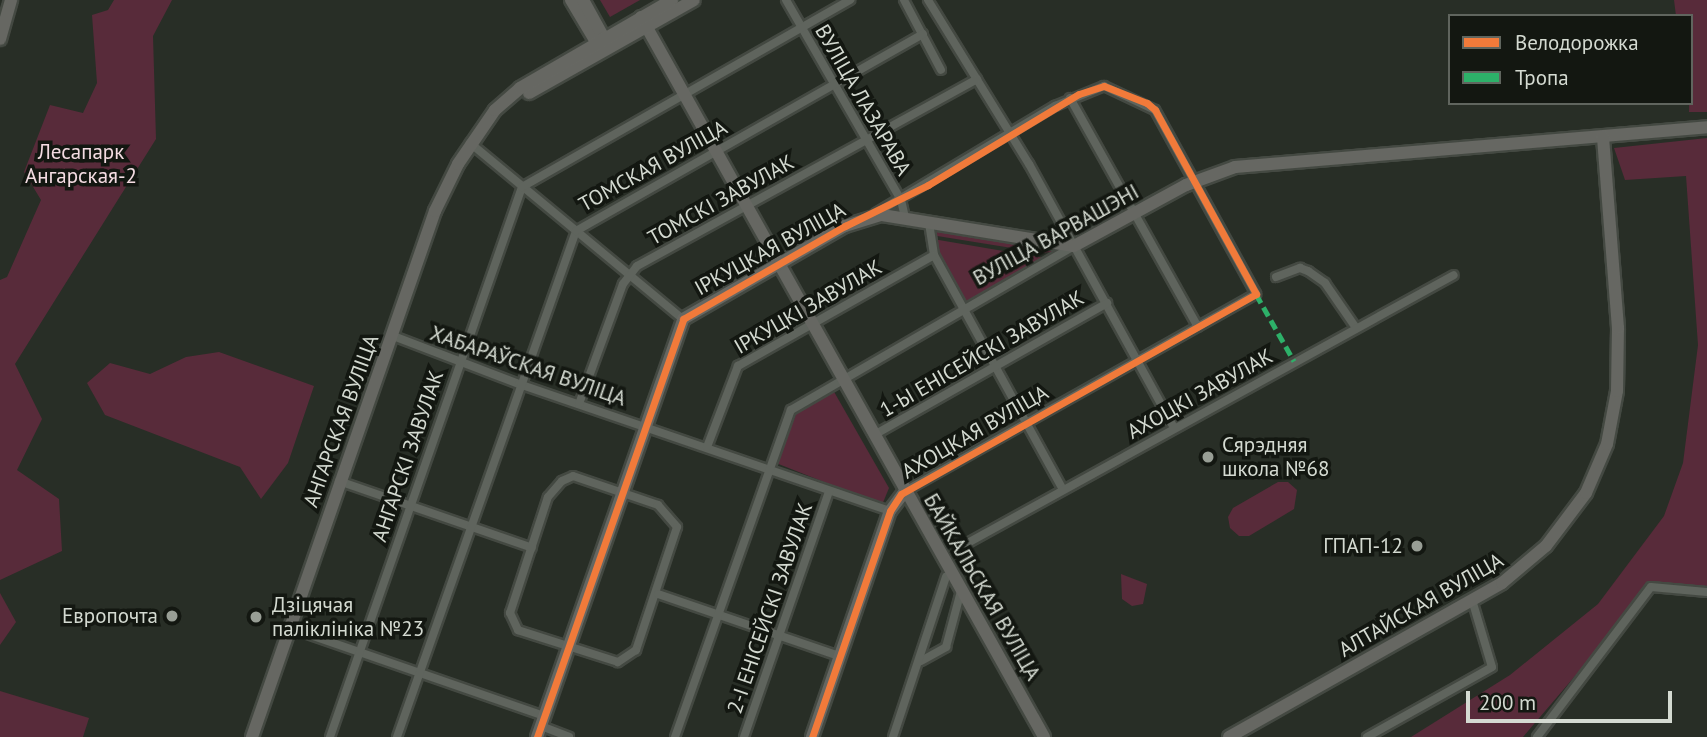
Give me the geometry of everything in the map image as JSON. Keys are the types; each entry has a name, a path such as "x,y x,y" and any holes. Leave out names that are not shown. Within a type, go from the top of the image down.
{"main road":[{"path":"0,39 11,0"},
{"path":"571,0 600,44"},
{"path":"583,0 600,44"},
{"name":"АНГАРСКАЯ ВУЛІЦА","path":"644,21 672,0"},
{"name":"АНГАРСКАЯ ВУЛІЦА","path":"252,737 435,211 470,143 495,110 520,88 644,21 694,0"},
{"name":"БАЙКАЛЬСКАЯ ВУЛІЦА","path":"644,21 1044,737"},
{"name":"ВУЛІЦА ВАРВАШЭНІ","path":"1074,246 1194,181 1255,164 1707,127"},
{"name":"АЛТАЙСКАЯ ВУЛІЦА","path":"1229,737 1517,572 1561,529 1587,493 1607,444 1618,391 1619,354 1603,137"},
{"path":"870,216 905,218 1074,246"},
{"name":"ІРКУЦКАЯ ВУЛІЦА","path":"541,726 643,425 683,319 780,262 870,216"},
{"name":"АХОЦКАЯ ВУЛІЦА","path":"812,737 890,511 905,491"}],"street":[{"name":"ВУЛІЦА ЛАЗАРАВА","path":"786,0 901,200 905,218"},
{"path":"523,187 850,0"},
{"path":"904,0 941,70"},
{"path":"928,0 1010,134 1107,303 1174,428"},
{"name":"ТОМСКАЯ ВУЛІЦА","path":"397,737 519,384 576,231 923,34"},
{"name":"ТОМСКІ ЗАВУЛАК","path":"628,274 977,79"},
{"name":"ІРКУЦКАЯ ВУЛІЦА","path":"870,216 1070,98 1104,86 1151,106 1194,181"},
{"path":"1070,98 1198,327"},
{"path":"470,143 683,319"},
{"name":"АХОЦКАЯ ВУЛІЦА","path":"905,491 1256,293 1194,181"},
{"name":"АНГАРСКІ ЗАВУЛАК","path":"330,737 459,362 523,187"},
{"path":"929,223 934,255 1063,491"},
{"name":"ВУЛІЦА ВАРВАШЭНІ","path":"675,737 767,469 791,410 1074,246"},
{"name":"ІРКУЦКІ ЗАВУЛАК","path":"708,447 738,366 934,255"},
{"path":"1276,277 1300,268 1308,271 1325,283 1356,328"},
{"path":"579,404 628,274"},
{"name":"АХОЦКІ ЗАВУЛАК","path":"964,545 1454,275"},
{"name":"1-Ы ЕНІСЕЙСКІ ЗАВУЛАК","path":"874,435 1107,303"},
{"name":"ХАБАРАЎСКАЯ ВУЛІЦА","path":"393,336 519,384 890,511"},
{"path":"580,476 622,490 666,509 677,527 658,594 636,650 611,663 519,630 510,613 548,498 562,481 580,476"},
{"path":"339,481 532,548"},
{"name":"2-І ЕНІСЕЙСКІ ЗАВУЛАК","path":"744,737 830,491"},
{"path":"921,661 946,577"},
{"path":"1537,737 1651,587 1707,592"},
{"path":"892,737 914,668 946,647 962,588"},
{"path":"658,594 839,656"},
{"path":"1367,737 1492,667 1472,600"},
{"path":"290,628 419,673 569,737"}],"green space":[{"name":"Лесапарк Ангарская-2","path":"114,0 172,0 153,36 156,139 15,364 42,419 17,470 59,499 62,551 0,580 0,280 7,277 41,200 24,172 50,105 83,113 97,83 92,15 108,10"},
{"path":"600,0 640,0 610,17"},
{"path":"1674,0 1707,0 1707,112 1689,112 1689,105 1693,105 1693,14 1676,14"},
{"path":"1707,138 1707,590 1651,587 1523,737 1411,737 1510,675 1598,604 1664,516 1683,463 1698,345 1686,176 1625,180 1614,148"},
{"path":"934,229 1058,248 1059,251 1042,253 931,235"},
{"path":"933,239 1045,258 965,302 936,254"},
{"path":"219,352 314,386 288,463 261,499 240,467 105,415 87,383 110,363 150,374 186,357"},
{"path":"833,390 889,488 882,505 776,463 797,412"},
{"path":"1278,482 1288,482 1297,490 1294,509 1249,536 1239,536 1230,528 1228,517 1233,508"},
{"path":"1121,574 1147,584 1143,604 1132,606 1122,599"},
{"path":"0,593 16,622 0,645"},
{"path":"0,691 89,718 83,737 0,737"}],"marked path":[{"path":"1256,294 1294,361"}],"cycle path":[{"path":"537,737 683,319 845,226 928,185 1079,94 1104,86 1147,103 1155,110 1256,294 901,494 890,511 812,737"}],"place":[{"name":"Сярэдняя школа №68","path":"1208,457"},
{"name":"ГПАП-12","path":"1417,546"},
{"name":"Европочта","path":"172,616"},
{"name":"Дзіцячая паліклініка №23","path":"256,617"}]}
